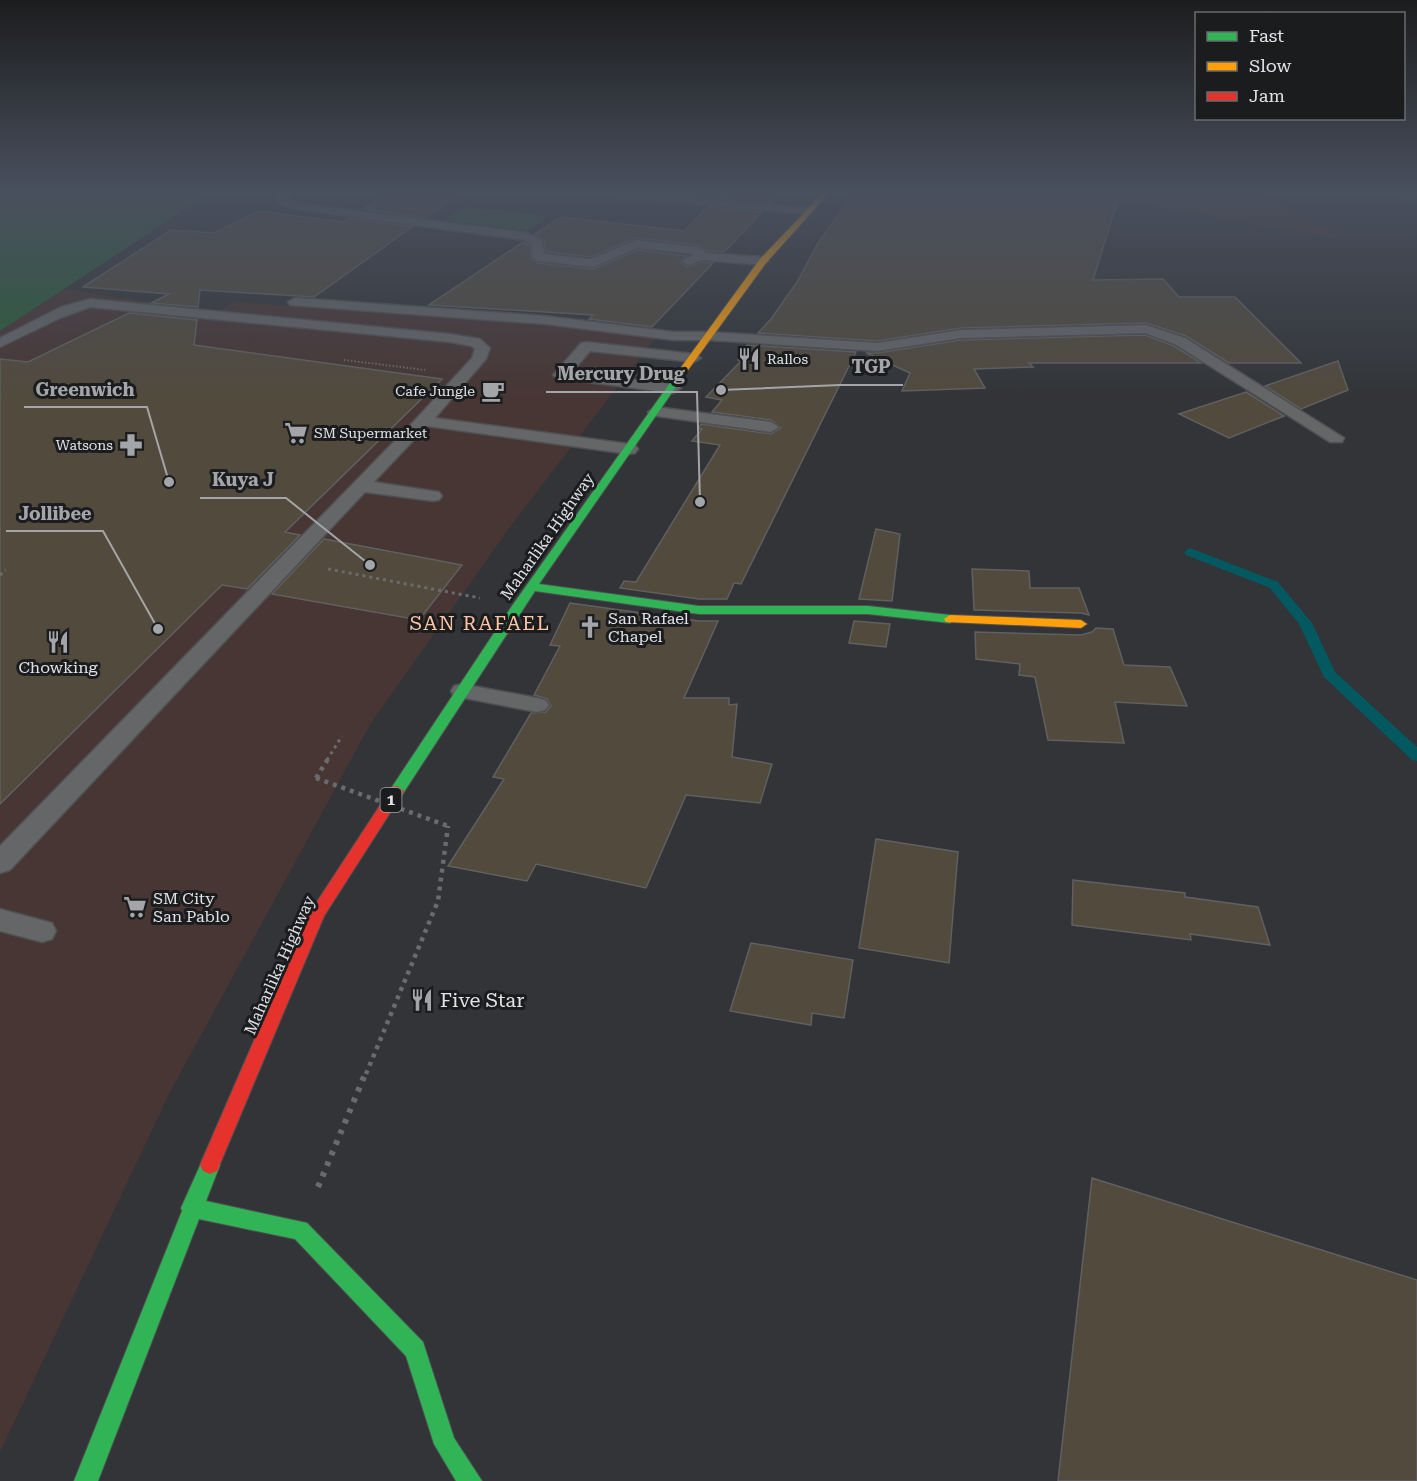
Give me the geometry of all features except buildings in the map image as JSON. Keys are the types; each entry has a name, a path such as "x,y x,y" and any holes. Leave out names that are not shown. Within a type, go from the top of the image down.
{"main road":[{"name":"Maharlika Highway","path":"86,1481 191,1208 317,914 518,606 762,262"},
{"path":"533,587 699,610 868,610 971,621 1081,624"},
{"path":"191,1208 300,1230 415,1350 445,1444 470,1481"}],"lane":[{"path":"295,302 545,320 674,336 709,336 877,347 961,334 1146,329 1179,340 1336,438"},
{"path":"0,343 23,333 59,312 76,305 90,303 475,342 483,348 479,359 423,421 0,863"},
{"path":"673,388 561,375 586,345 694,358"},
{"path":"656,412 771,427"},
{"path":"423,421 629,449"},
{"path":"362,486 433,496"},
{"path":"462,691 537,705"},
{"path":"0,920 42,931"}],"path":[{"path":"340,360 433,371"},
{"path":"286,562 518,606"},
{"path":"0,575 6,570"},
{"path":"300,1230 438,901 448,826 316,778 342,736"}],"shaded area":[{"name":"SM City San Pablo","path":"64,289 214,312 236,302 541,325 655,338 510,527 371,723 170,1092 0,1452 0,331"}],"green space":[{"path":"0,262 105,262 0,331"}],"waterway":[{"path":"1190,552 1274,585 1305,623 1329,674 1417,756"}],"traffic: fast":[{"path":"397,791 518,606 685,368"},
{"path":"533,587 699,610 868,610 950,619"},
{"path":"86,1481 210,1165"},
{"path":"191,1208 300,1230 415,1350 445,1444 470,1481"}],"traffic: slow":[{"path":"685,368 762,262"},
{"path":"950,619 1081,624"}],"traffic: jam":[{"path":"210,1165 317,914 397,791"}],"place":[{"name":"Rallos","path":"749,359"},
{"name":"TGP","path":"721,390"},
{"name":"Cafe Jungle","path":"493,391"},
{"name":"SM Supermarket","path":"296,433"},
{"name":"Watsons","path":"131,445"},
{"name":"Greenwich","path":"169,482"},
{"name":"Mercury Drug","path":"700,502"},
{"name":"Kuya J","path":"370,565"},
{"name":"San Rafael Chapel","path":"590,627"},
{"name":"Jollibee","path":"158,629"},
{"name":"Chowking","path":"58,642"},
{"name":"SM City San Pablo","path":"135,907"},
{"name":"Five Star","path":"422,1000"}],"district":[{"name":"SAN RAFAEL","path":"480,623"}]}
